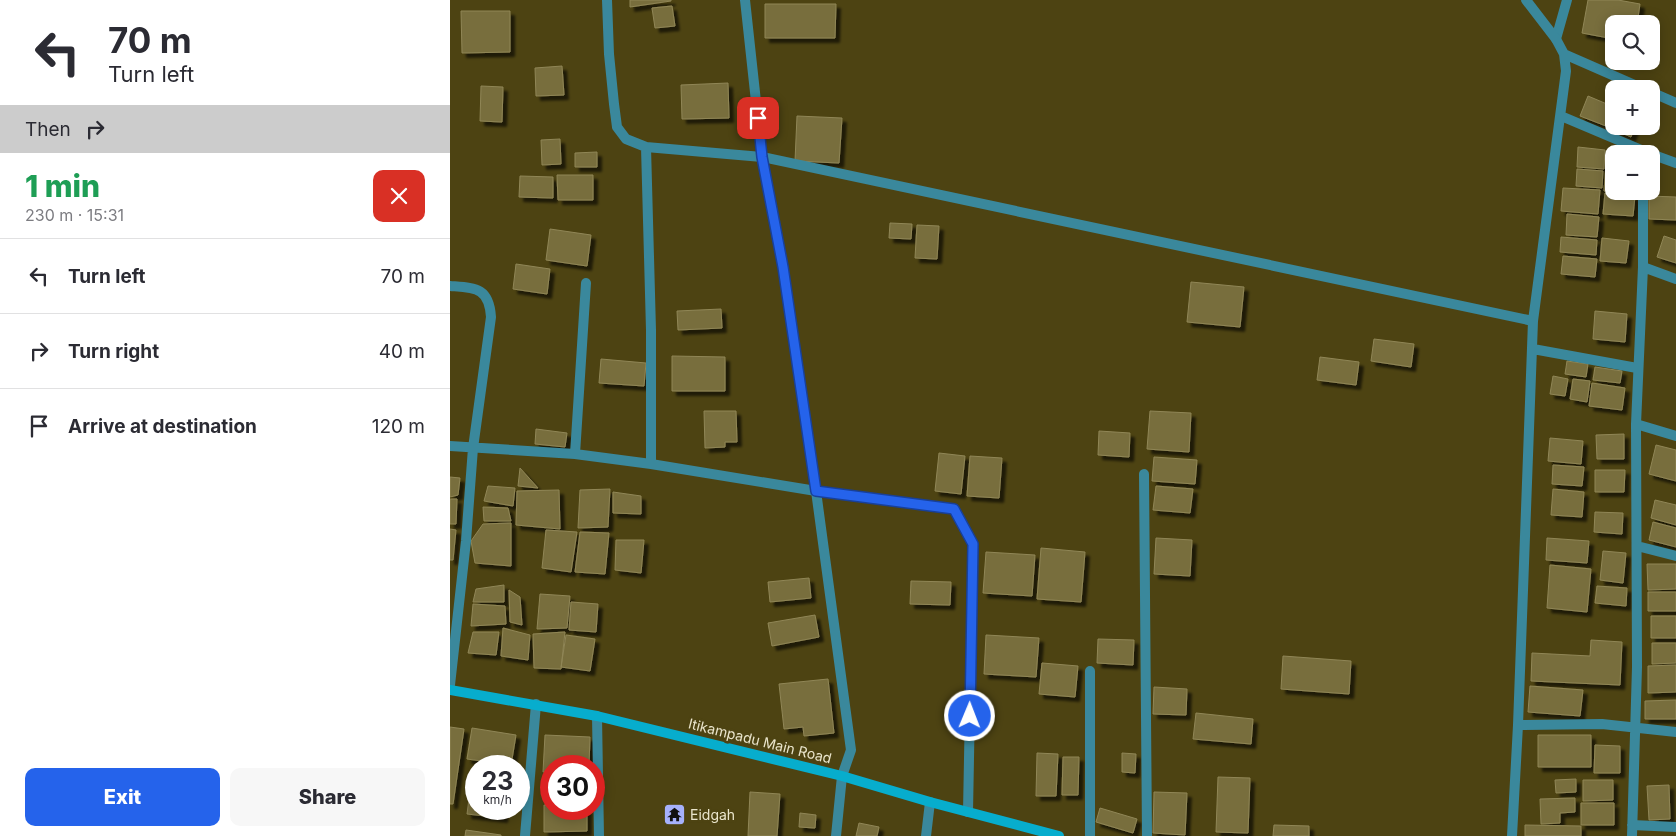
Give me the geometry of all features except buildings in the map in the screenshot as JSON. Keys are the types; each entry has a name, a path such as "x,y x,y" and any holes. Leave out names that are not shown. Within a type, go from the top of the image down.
{"street":[{"path":"607,0 609,54 617,127 626,139 646,147 762,157 1533,321"},
{"path":"745,0 762,157 783,267 851,750 842,776 836,836"},
{"path":"1512,836 1533,321 1566,71 1564,54 1556,38 1526,0"},
{"path":"1556,38 1567,0"},
{"path":"1564,54 1623,80"},
{"path":"1660,96 1676,103"},
{"path":"1561,116 1628,145"},
{"path":"646,147 651,330 652,464"},
{"path":"1660,158 1676,163"},
{"path":"1643,200 1643,267 1636,424 1638,658 1632,831 1676,827"},
{"path":"1643,267 1676,279"},
{"path":"575,454 586,283"},
{"path":"450,286 472,287 483,292 490,305 491,317 473,448 466,541 450,685"},
{"path":"1533,349 1637,368"},
{"path":"1636,424 1676,436"},
{"path":"450,446 575,454 652,464 816,491 954,509 973,544 968,812"},
{"path":"1144,474 1147,836"},
{"path":"1637,546 1676,556"},
{"path":"1090,670 1090,836"},
{"name":"Itikampadu Main Road","path":"450,690 597,716 842,776 930,802 1059,836"},
{"path":"524,836 536,704"},
{"path":"597,716 599,836"},
{"path":"1518,725 1602,724 1676,732"},
{"path":"926,836 930,802"}],"place":[{"name":"Eidgah","path":"674,815"}],"route":[{"path":"758,118 762,157 783,267 816,491 954,509 973,544 970,716"}]}
